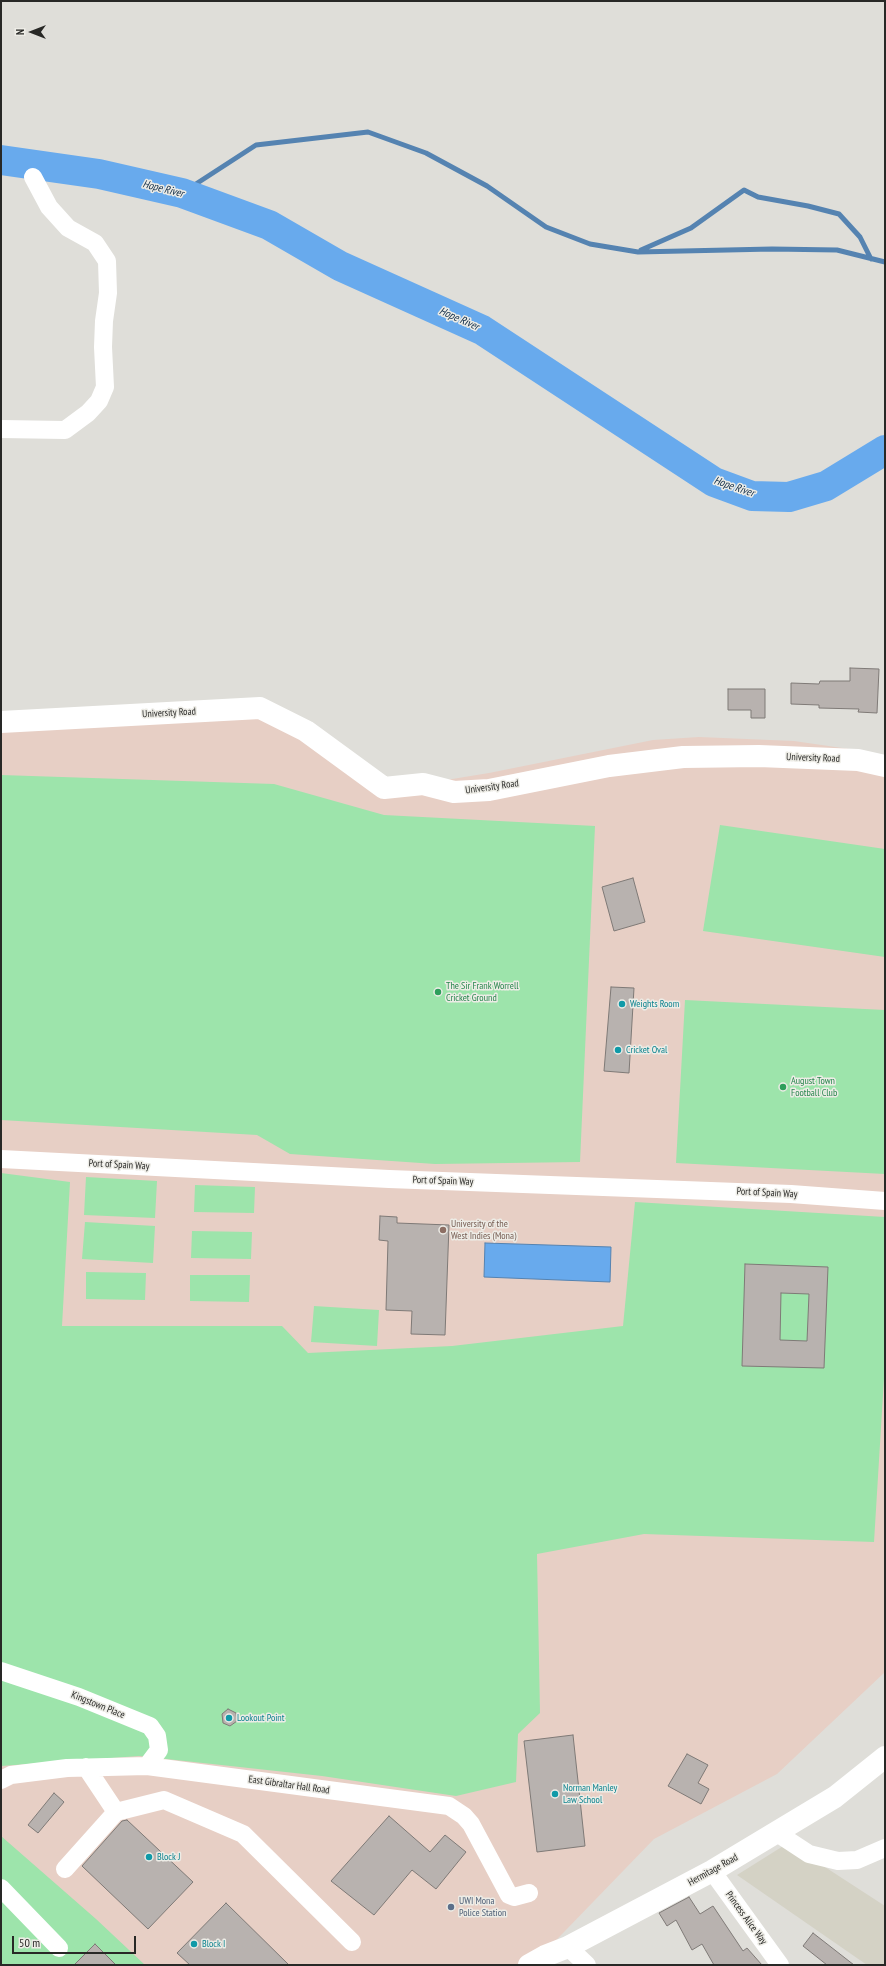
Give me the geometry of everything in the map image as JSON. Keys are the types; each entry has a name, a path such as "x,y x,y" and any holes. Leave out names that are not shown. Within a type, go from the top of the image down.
{"street":[{"path":"1,429 66,430 88,413 99,401 105,387 104,334 108,293 107,261 95,243 68,228 54,212 33,176"},
{"name":"University Road","path":"1,722 260,708 306,731 384,788 423,784 454,792 488,790 609,766 683,757 759,756 858,760 885,766"},
{"name":"Port of Spain Way","path":"1,1159 389,1179 784,1193 885,1201"},
{"name":"Kingstown Place","path":"1,1671 79,1697 150,1726 158,1736 159,1750 146,1766"},
{"name":"Hermitage Road","path":"530,1965 545,1956 568,1947 712,1871 777,1833 835,1797 885,1757"},
{"name":"East Gibraltar Hall Road","path":"1,1780 11,1775 67,1768 146,1766 448,1806 464,1816 471,1824 509,1895 514,1897 529,1893"},
{"path":"86,1767 116,1812"},
{"path":"65,1869 116,1812 164,1800 243,1834 352,1942"},
{"path":"777,1833 809,1854 838,1861 857,1860 885,1848"},
{"name":"Princess Alice Way","path":"712,1871 780,1965"},
{"path":"1,1888 59,1948"},
{"path":"568,1947 587,1965"}],"shaded area":[{"name":"University of the West Indies (Mona)","path":"234,701 403,787 489,773 653,740 699,737 794,741 863,751 885,758 885,1672 777,1774 654,1839 535,1962 528,1965 1,1965 1,718"},
{"path":"788,1843 885,1906 885,1965 867,1965 737,1875"}],"green space":[{"path":"1,775 274,784 384,815 595,826 580,1162 435,1164 290,1154 257,1135 1,1120"},
{"path":"720,825 885,849 885,957 703,931"},
{"name":"August Town Football Club","path":"685,1000 885,1010 885,1174 676,1163"},
{"path":"1,1173 70,1182 62,1326 282,1326 308,1353 452,1346 623,1326 635,1202 885,1217 885,1362 874,1542 644,1534 537,1554 540,1713 518,1734 516,1782 456,1796 322,1776 139,1756 1,1766"},
{"path":"86,1177 157,1181 155,1218 84,1215"},
{"path":"195,1185 255,1187 254,1213 194,1212"},
{"path":"85,1222 155,1226 153,1263 82,1259"},
{"path":"192,1231 252,1232 251,1259 191,1258"},
{"path":"86,1272 146,1273 145,1300 86,1299"},
{"path":"190,1275 250,1275 249,1302 190,1301"},
{"path":"314,1306 379,1310 377,1346 311,1342"},
{"path":"1,1836 96,1919 145,1965 1,1965"}],"water":[{"path":"485,1243 611,1247 610,1282 484,1277"}],"building":[{"path":"850,668 879,669 877,713 858,712 859,709 819,708 819,705 791,704 791,683 819,684 820,681 850,681"},
{"path":"728,689 765,689 765,718 751,718 751,710 728,710"},
{"path":"633,878 645,922 614,931 602,887"},
{"path":"611,987 634,988 629,1073 604,1071"},
{"path":"380,1216 397,1217 397,1223 449,1225 445,1335 411,1334 412,1311 386,1310 388,1241 379,1240"},
{"path":"745,1264 828,1267 824,1368 742,1366","holes":["781,1293 809,1294 807,1341 780,1340"]},
{"name":"Lookout Point","path":"228,1709 236,1713 237,1721 230,1726 223,1723 222,1714"},
{"name":"Norman Manley Law School","path":"573,1735 585,1846 537,1852 524,1741"},
{"path":"687,1754 708,1765 698,1783 709,1789 701,1804 668,1786"},
{"path":"54,1793 64,1802 38,1833 28,1825"},
{"path":"389,1816 430,1852 445,1835 466,1852 436,1889 412,1870 374,1915 331,1881"},
{"path":"127,1820 193,1882 148,1929 82,1866 122,1821"},
{"path":"689,1897 700,1914 713,1906 743,1951 747,1948 762,1965 714,1965 702,1944 692,1950 676,1920 667,1926 659,1913"},
{"path":"226,1903 289,1965 190,1965 177,1953"},
{"path":"813,1933 854,1965 827,1965 803,1946"},
{"path":"95,1944 116,1965 74,1965"}],"waterway":[{"path":"182,193 256,145 368,132 426,153 487,186 546,227 590,244 638,252 772,249 837,250 885,262"},
{"name":"Hope River","path":"1,160 99,174 182,193 269,225 340,266 482,330 714,482 752,496 789,497 826,486 885,450"},
{"path":"641,250 691,228 744,190 758,197 808,206 839,214 860,237 871,259"}],"place":[{"name":"The Sir Frank Worrell Cricket Ground","path":"438,992"},
{"name":"Weights Room","path":"622,1004"},
{"name":"Cricket Oval","path":"618,1050"},
{"name":"August Town Football Club","path":"783,1087"},
{"name":"University of the West Indies (Mona)","path":"443,1230"},
{"name":"Lookout Point","path":"229,1718"},
{"name":"Norman Manley Law School","path":"555,1794"},
{"name":"Block J","path":"149,1857"},
{"name":"UWI Mona Police Station","path":"451,1907"},
{"name":"Block I","path":"194,1944"}]}
